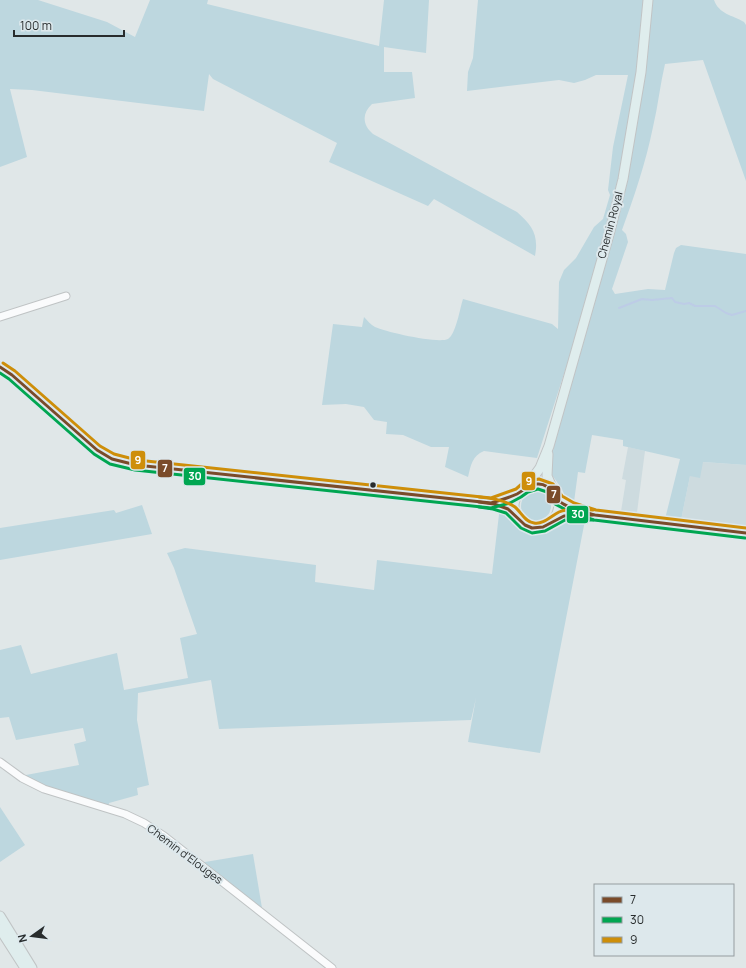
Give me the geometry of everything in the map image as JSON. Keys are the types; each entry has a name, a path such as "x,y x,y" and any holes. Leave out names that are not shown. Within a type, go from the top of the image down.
{"main road":[{"name":"Chemin Royal","path":"523,490 540,468 549,446 610,231 622,178 641,72 648,0"},
{"path":"0,367 97,450 104,455 136,465 492,503 516,515 524,525 531,528 545,527 561,516 595,515 746,533"},
{"name":"Chemin Royal","path":"549,446 547,476 556,496"},
{"path":"492,503 508,498 538,484 550,488 556,496 572,508 595,515"},
{"path":"516,515 514,503 523,490"},
{"path":"551,523 558,513 556,496"},
{"path":"0,916 32,968"},
{"path":"0,929 25,968"}],"street":[{"path":"0,317 14,311 66,296"},
{"name":"Chemin d'Elouges","path":"0,762 22,778 44,789 125,814 148,826 181,849 332,968"}],"shaded area":[{"path":"0,0 38,0 107,22 135,37 150,0 208,0 207,4 379,46 384,0 429,0 426,53 384,47 384,72 412,72 415,98 372,104 366,111 365,123 373,134 517,212 527,221 533,231 536,242 535,256 434,199 428,206 329,162 337,143 213,79 209,74 204,111 32,90 10,89 27,157 0,167"},
{"path":"478,0 714,0 716,5 726,14 744,22 746,25 746,181 703,60 665,64 647,153 622,230 626,234 628,242 612,289 615,294 648,289 665,290 674,253 676,248 681,245 746,254 746,465 703,462 700,478 690,476 680,525 664,523 680,459 623,446 623,440 592,435 585,473 578,472 574,502 565,497 562,489 552,475 552,464 550,464 575,352 570,355 537,458 484,451 474,458 468,477 445,467 449,447 431,447 403,435 386,434 387,422 374,420 364,407 346,404 322,405 333,324 362,327 364,317 374,326 400,334 434,340 448,339 453,332 463,299 552,324 558,329 559,282 564,270 576,258 594,227 603,219 610,195 608,190 613,147 628,75 596,75 574,83 559,80 467,91 468,72 473,58"},
{"path":"628,447 645,451 636,520 620,518 626,480 622,479"},
{"path":"702,462 746,465 746,533 680,525 690,476"},
{"path":"536,491 546,496 551,506 546,516 536,521 526,516 521,506 526,496"},
{"path":"142,505 152,534 0,560 0,528 114,510 116,513"},
{"path":"500,506 531,528 561,516 586,515 540,753 468,742 476,698 471,720 219,729 211,680 138,693 137,720 149,785 137,788 138,795 109,803 108,809 22,778 26,775 79,765 74,744 86,741 83,728 16,740 9,717 0,718 0,650 21,645 31,674 117,653 124,690 188,678 180,638 197,634 174,568 167,553 185,548 316,565 315,582 374,590 377,560 492,574"},
{"path":"0,807 25,845 0,862"},
{"path":"253,854 262,908 255,908 199,863"}],"waterway":[{"path":"619,308 642,299 652,300 672,298 675,302 684,304 689,303 695,306 715,306 732,315 746,311"}],"transit line":[{"name":"9","path":"3,363 15,371 100,446 114,454 137,460 491,498 516,489 524,482 539,479 553,484 562,496 574,503 596,510 746,528"},
{"name":"7","path":"0,367 12,375 97,450 112,459 136,465 491,503 517,494 531,485 541,484 547,487 561,503 595,515 746,533"},
{"name":"30","path":"0,373 9,379 94,454 110,464 135,470 491,508 510,503 528,492 538,489 547,492 555,504 570,512 594,520 745,538"},
{"name":"9","path":"479,497 503,501 515,507 528,521 534,523 541,523 563,510 593,510"},
{"name":"7","path":"479,502 494,504 508,509 525,525 532,528 543,527 564,516 593,515"},
{"name":"30","path":"479,507 506,513 521,528 532,533 545,531 565,520 593,520"}]}
